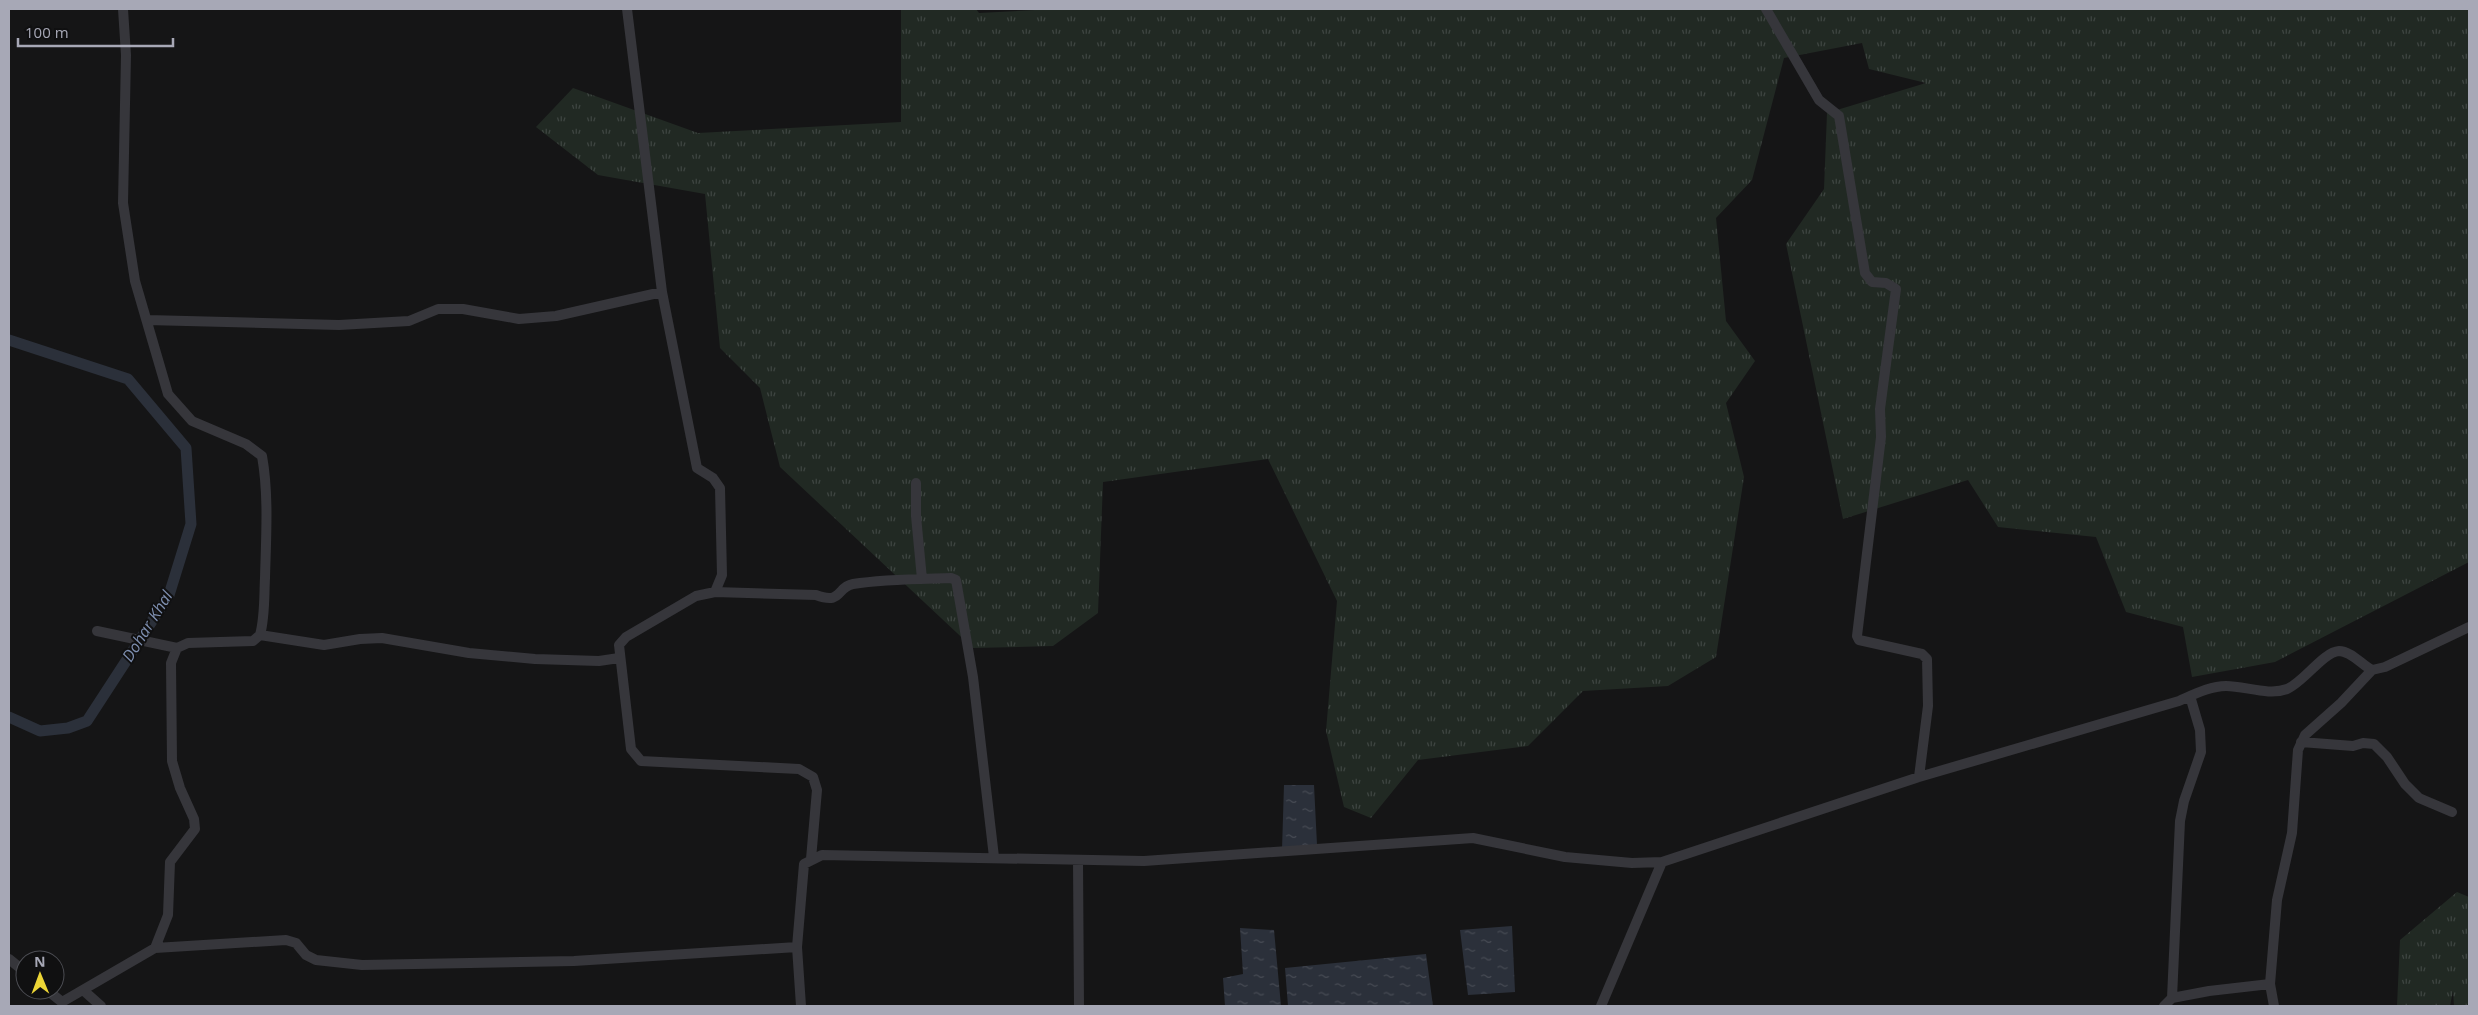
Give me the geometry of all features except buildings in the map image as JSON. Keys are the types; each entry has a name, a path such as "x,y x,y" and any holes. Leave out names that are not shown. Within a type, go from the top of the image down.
{"street":[{"path":"97,631 176,648 188,644 253,642 260,635 263,618 266,540 262,456 246,444 192,421 179,409 168,394 135,281 123,203 126,55 123,9"},
{"path":"626,9 662,292 697,468 713,478 720,488 722,575 715,592"},
{"path":"1766,9 1819,100 1839,116 1865,273 1872,282 1886,283 1896,289 1880,409 1881,438 1857,636 1859,640 1922,654 1927,659 1928,706 1919,777"},
{"path":"147,320 339,325 409,320 438,309 463,309 519,319 556,316 662,292"},
{"path":"916,483 916,516 922,579"},
{"path":"811,859 817,790 813,777 799,769 641,761 631,749 619,658 619,645 626,637 696,596 715,592 816,595 829,599 836,598 850,585 922,579 951,578 956,580 976,696 994,857"},
{"path":"2274,1006 2270,984 2277,900 2292,833 2298,750 2301,742 2305,735 2372,670 2386,667 2469,627"},
{"path":"260,635 324,645 360,639 382,638 469,653 535,659 599,661 619,658"},
{"path":"155,948 168,915 170,862 195,829 194,819 180,788 172,762 171,663 176,648"},
{"path":"801,1006 798,947 804,864 822,855 1144,861 1473,838 1565,857 1632,863 1662,862 1919,777 2225,686 2285,690 2296,684 2328,656 2337,651 2346,652 2372,670"},
{"path":"2172,998 2180,821 2184,801 2201,752 2200,730 2190,696"},
{"path":"2301,742 2353,746 2374,744 2387,757 2405,784 2419,798 2452,812"},
{"path":"1078,861 1079,1006"},
{"path":"1601,1006 1662,862"},
{"path":"59,1004 155,948 286,940 296,943 306,955 316,960 362,965 574,961 798,947"},
{"path":"2164,1006 2172,998 2209,991 2270,984"},
{"path":"84,990 100,1006"}],"green space":[{"path":"901,9 976,9 979,13 1054,9 2469,9 2469,562 2275,662 2192,677 2183,627 2126,612 2096,537 1998,527 1968,480 1843,519 1786,244 1824,189 1827,113 1926,83 1869,69 1862,43 1784,58 1752,180 1716,218 1726,321 1755,361 1726,403 1744,477 1716,657 1668,686 1583,691 1528,746 1418,760 1371,818 1344,807 1326,731 1337,601 1268,459 1103,482 1098,613 1053,646 973,648 780,467 760,388 720,348 705,194 598,175 536,127 573,88 698,133 901,122"},
{"path":"2457,892 2469,897 2469,1006 2454,1006 2453,991 2450,1006 2397,1006 2400,940"}],"water":[{"path":"1284,785 1314,785 1317,845 1282,850"},
{"path":"1512,926 1515,992 1468,995 1460,930"},
{"path":"1240,928 1274,930 1281,1006 1225,1006 1223,978 1243,974"},
{"path":"1426,954 1433,1006 1288,1006 1285,968"}],"waterway":[{"name":"Dohar Khal","path":"9,340 128,379 186,448 191,524 169,595 87,721 68,728 40,731 9,717"}]}
